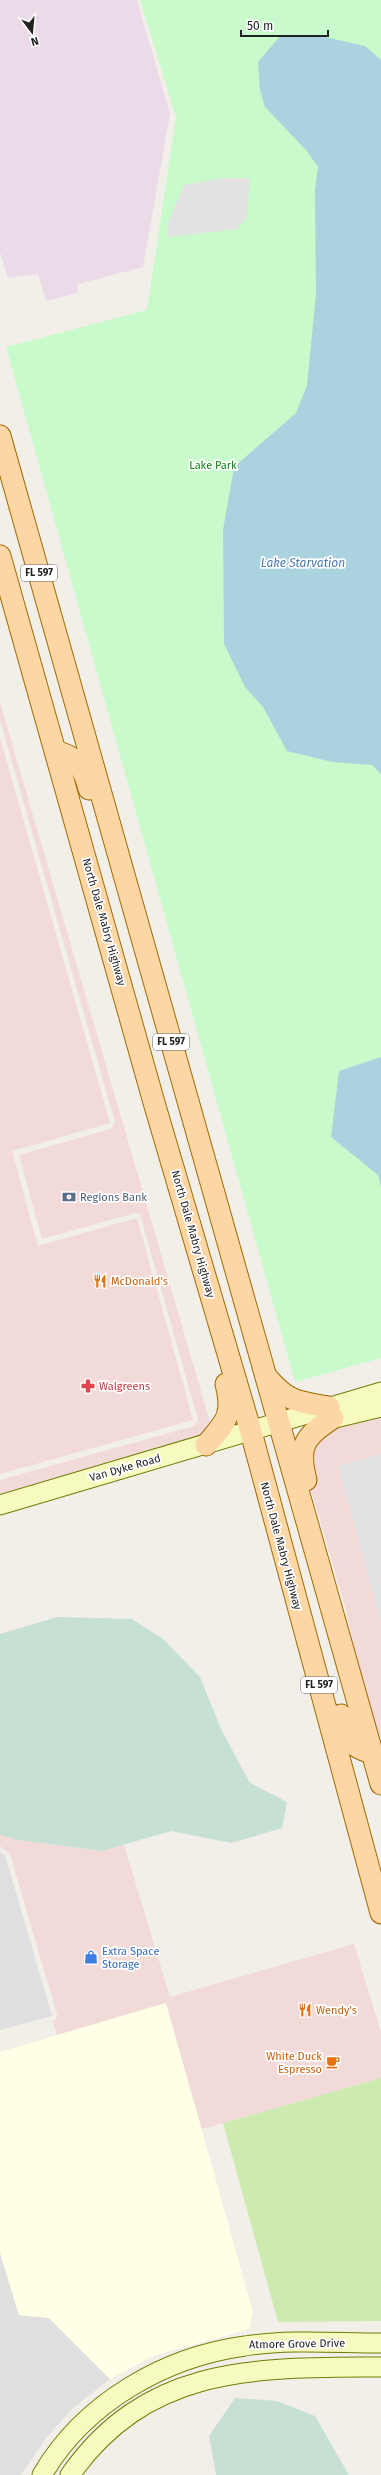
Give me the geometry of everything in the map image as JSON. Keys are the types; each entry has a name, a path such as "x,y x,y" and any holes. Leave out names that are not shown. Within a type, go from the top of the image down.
{"main road":[{"name":"FL 597","path":"0,436 278,1425 381,1784"},
{"name":"North Dale Mabry Highway","path":"0,556 155,1106 251,1432 381,1913"},
{"path":"77,709 69,735 58,760 60,797 83,876 89,906 229,1396 230,1409 228,1419 206,1445"},
{"path":"58,760 68,755 77,763 86,776 126,920 144,944"},
{"path":"264,1374 278,1391 290,1400 331,1412 313,1431 301,1454 304,1473 343,1612 356,1695"},
{"path":"293,1590 307,1611 350,1744 359,1749 372,1753"}],"street":[{"name":"Van Dyke Road","path":"0,1505 251,1432 331,1412 381,1392"},
{"name":"Van Dyke Road","path":"331,1412 381,1407"},
{"name":"Atmore Grove Drive","path":"42,2475 64,2444 88,2420 128,2387 172,2365 220,2350 259,2344 381,2343"},
{"path":"70,2475 88,2451 118,2424 147,2404 192,2383 226,2374 262,2369 381,2367"}],"shaded area":[{"path":"0,0 137,0 170,114 143,267 78,284 78,293 46,301 38,274 8,278 0,252"},
{"path":"223,178 250,178 247,216 238,229 168,237 168,223 184,185"},
{"path":"0,702 212,1429 203,1439 0,1498 0,1480 194,1426 198,1420 140,1214 135,1213 42,1239 19,1155 111,1129 115,1122 0,720"},
{"path":"0,738 110,1123 12,1151 38,1246 137,1218 193,1420 0,1474"},
{"path":"381,1417 381,1761 379,1761 346,1610 307,1476 309,1451 328,1429"},
{"path":"381,1454 381,1622 338,1466"},
{"path":"57,1617 132,1619 163,1639 200,1677 222,1731 250,1783 287,1802 282,1828 231,1843 171,1831 102,1851 18,1840 0,1835 0,1634"},
{"path":"0,1835 18,1840 102,1851 124,1845 170,1997 354,1944 381,2032 381,2078 202,2129 165,2003 57,2035 53,2021 56,2019 57,2014 10,1854 0,1846"},
{"path":"0,1852 5,1855 52,2016 0,2030"},
{"path":"166,2003 253,2312 249,2329 153,2356 110,2379 49,2318 19,2315 0,2252 0,2052"},
{"path":"0,2254 19,2315 49,2318 110,2379 73,2408 46,2438 21,2475 0,2475"},
{"path":"235,2398 277,2401 315,2416 349,2475 216,2475 209,2436"}],"green space":[{"name":"Lake Park","path":"140,0 381,0 381,1358 295,1382 6,347 147,310 176,117"},
{"path":"381,2078 381,2321 278,2322 223,2123"}],"water":[{"name":"Lake Starvation","path":"281,35 325,37 365,46 381,60 381,774 372,765 332,762 287,751 263,707 245,687 224,644 223,530 234,467 296,413 307,385 316,294 315,190 318,167 306,150 265,107 260,90 258,62"},
{"path":"381,1057 381,1187 378,1175 331,1137 339,1071"}],"place":[{"name":"Regions Bank","path":"69,1197"},
{"name":"McDonald's","path":"100,1281"},
{"name":"Walgreens","path":"88,1386"},
{"name":"Extra Space Storage","path":"91,1957"},
{"name":"Wendy's","path":"305,2010"},
{"name":"White Duck Espresso","path":"333,2062"}]}
